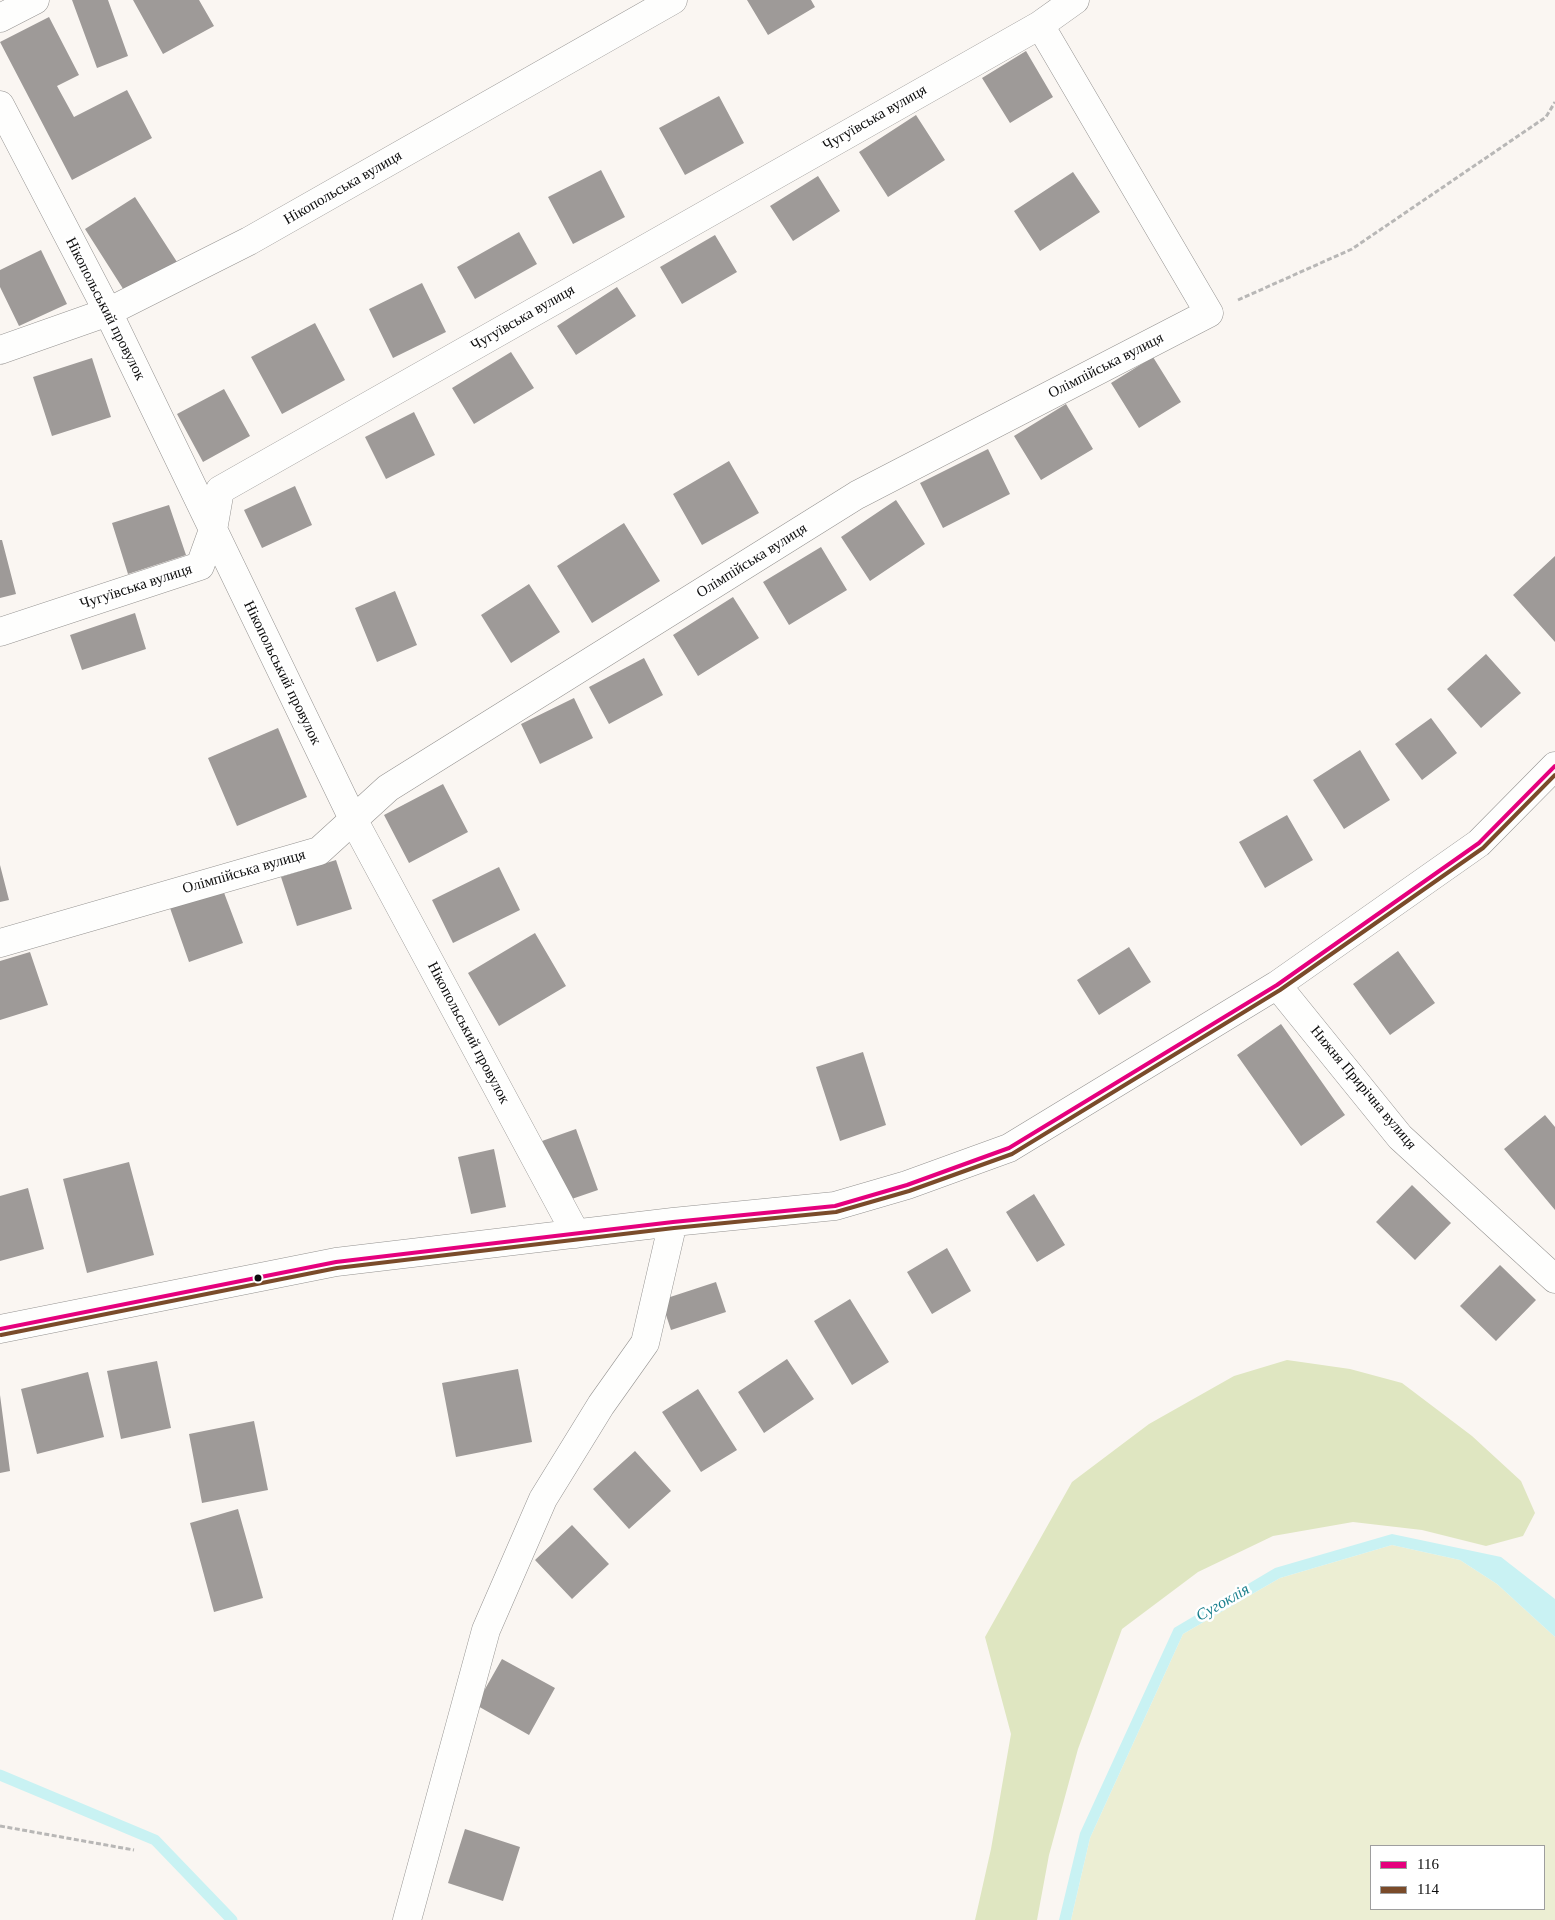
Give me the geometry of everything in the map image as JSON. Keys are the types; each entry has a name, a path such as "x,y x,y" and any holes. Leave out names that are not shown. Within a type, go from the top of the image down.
{"street":[{"path":"0,18 35,0"},
{"name":"Нікопольська вулиця","path":"0,350 108,312 249,241 673,0"},
{"name":"Чугуївська вулиця","path":"0,632 200,566 213,530 220,490 1040,25 1075,0"},
{"path":"1040,25 1209,313"},
{"name":"Нікопольський провулок","path":"0,105 108,312 354,819 576,1234"},
{"name":"Олімпійська вулиця","path":"0,943 319,851 388,788 857,495 1209,313"},
{"path":"0,1329 336,1262 673,1222 836,1206 907,1185 1008,1148 1277,986 1479,844 1555,766"},
{"name":"Нижня Прирічна вулиця","path":"1277,986 1400,1137 1551,1267"},
{"path":"407,1920 486,1630 543,1499 601,1405 645,1343 673,1222"}],"path":[{"path":"1209,313 1352,249 1546,116 1555,102"},
{"path":"0,1826 134,1850"}],"green space":[{"path":"1287,1360 1350,1369 1402,1383 1472,1436 1521,1481 1535,1513 1523,1536 1486,1546 1422,1530 1353,1522 1273,1536 1198,1572 1122,1629 1078,1749 1049,1855 1037,1920 975,1920 991,1849 1011,1734 985,1637 1072,1482 1149,1424 1234,1376"},
{"path":"1392,1545 1460,1560 1497,1584 1555,1637 1555,1920 1071,1920 1090,1838 1183,1634 1280,1578"}],"water":[{"name":"Сугоклія","path":"1392,1534 1501,1557 1555,1599 1555,1637 1497,1584 1460,1560 1392,1545 1280,1578 1183,1634 1090,1838 1071,1920 1059,1920 1080,1833 1174,1628 1275,1568"}],"building":[{"path":"72,0 108,0 128,56 97,68"},
{"path":"133,0 199,0 214,26 163,54"},
{"path":"747,0 811,0 815,7 768,35"},
{"path":"49,17 79,75 57,86 74,117 127,90 152,138 72,180 0,42"},
{"path":"1026,51 1053,97 1010,123 982,78"},
{"path":"719,96 744,143 685,175 659,128"},
{"path":"916,115 945,160 888,197 859,152"},
{"path":"601,170 625,217 573,244 548,197"},
{"path":"1073,172 1100,212 1040,251 1014,211"},
{"path":"818,176 840,211 793,241 770,206"},
{"path":"135,197 177,262 127,295 85,229"},
{"path":"519,232 537,264 475,299 457,267"},
{"path":"715,235 737,272 682,304 660,267"},
{"path":"41,250 67,304 19,326 0,287 0,270"},
{"path":"422,283 446,332 393,358 369,309"},
{"path":"617,287 636,316 576,355 557,326"},
{"path":"315,323 345,380 282,414 251,357"},
{"path":"511,352 534,388 474,424 452,388"},
{"path":"1153,357 1181,402 1139,428 1111,383"},
{"path":"92,358 111,417 52,436 33,377"},
{"path":"224,389 250,436 203,462 177,414"},
{"path":"1066,404 1093,449 1041,480 1014,436"},
{"path":"414,412 435,455 386,479 365,437"},
{"path":"988,449 1010,494 943,528 920,483"},
{"path":"729,461 759,513 702,545 673,494"},
{"path":"295,486 312,525 262,548 244,510"},
{"path":"896,500 925,544 870,581 841,537"},
{"path":"169,505 186,555 128,574 112,523"},
{"path":"624,523 660,581 592,623 557,566"},
{"path":"0,540 2,540 16,594 0,598"},
{"path":"821,547 847,590 789,625 763,582"},
{"path":"1555,556 1555,642 1513,595"},
{"path":"529,584 560,632 511,663 481,615"},
{"path":"395,591 417,645 377,662 355,608"},
{"path":"733,597 759,638 698,676 673,635"},
{"path":"135,613 146,649 82,670 70,635"},
{"path":"1486,654 1521,693 1481,728 1447,689"},
{"path":"644,658 663,695 609,724 589,687"},
{"path":"574,698 593,738 540,764 521,724"},
{"path":"1431,718 1457,753 1422,780 1395,744"},
{"path":"278,728 307,797 237,826 208,758"},
{"path":"1360,750 1390,800 1344,829 1313,780"},
{"path":"443,784 468,832 409,863 384,815"},
{"path":"1287,815 1313,860 1265,888 1239,842"},
{"path":"336,860 352,909 297,926 281,877"},
{"path":"0,865 9,900 0,902"},
{"path":"499,867 520,910 453,943 432,900"},
{"path":"223,890 243,943 189,962 170,908"},
{"path":"535,933 566,986 499,1026 468,973"},
{"path":"1129,947 1151,982 1099,1015 1077,980"},
{"path":"1398,951 1435,1003 1390,1035 1353,984"},
{"path":"30,952 48,1005 0,1020 0,961"},
{"path":"1281,1024 1345,1115 1301,1146 1237,1055"},
{"path":"863,1052 886,1125 840,1141 816,1067"},
{"path":"1545,1115 1555,1127 1555,1210 1504,1149"},
{"path":"576,1129 598,1190 563,1202 542,1141"},
{"path":"494,1149 506,1207 471,1214 458,1157"},
{"path":"129,1162 154,1255 87,1273 63,1179"},
{"path":"1412,1185 1451,1223 1415,1260 1376,1222"},
{"path":"28,1188 44,1249 0,1261 0,1196"},
{"path":"1034,1194 1065,1245 1037,1262 1006,1212"},
{"path":"947,1248 971,1291 932,1314 907,1272"},
{"path":"1500,1265 1536,1300 1496,1341 1460,1306"},
{"path":"716,1282 726,1312 671,1330 661,1300"},
{"path":"850,1299 889,1362 852,1385 814,1321"},
{"path":"787,1359 814,1399 764,1433 738,1392"},
{"path":"157,1361 171,1428 121,1439 107,1371"},
{"path":"518,1369 532,1442 456,1457 442,1383"},
{"path":"88,1372 104,1437 37,1454 21,1389"},
{"path":"698,1389 737,1450 701,1472 662,1412"},
{"path":"0,1395 10,1471 0,1473"},
{"path":"254,1421 268,1490 202,1503 189,1434"},
{"path":"635,1451 671,1491 629,1529 593,1489"},
{"path":"238,1509 263,1598 214,1612 190,1523"},
{"path":"572,1525 609,1564 572,1599 535,1560"},
{"path":"502,1659 555,1688 529,1735 476,1705"},
{"path":"465,1829 520,1847 503,1901 448,1883"}],"waterway":[{"path":"0,1775 155,1840 232,1920"}],"transit line":[{"name":"116","path":"0,1329 336,1262 673,1222 835,1206 907,1185 1009,1148 1277,985 1479,843 1555,766"},
{"name":"114","path":"1,1335 337,1268 674,1228 836,1212 909,1191 1012,1154 1280,990 1483,848 1555,775"}]}
